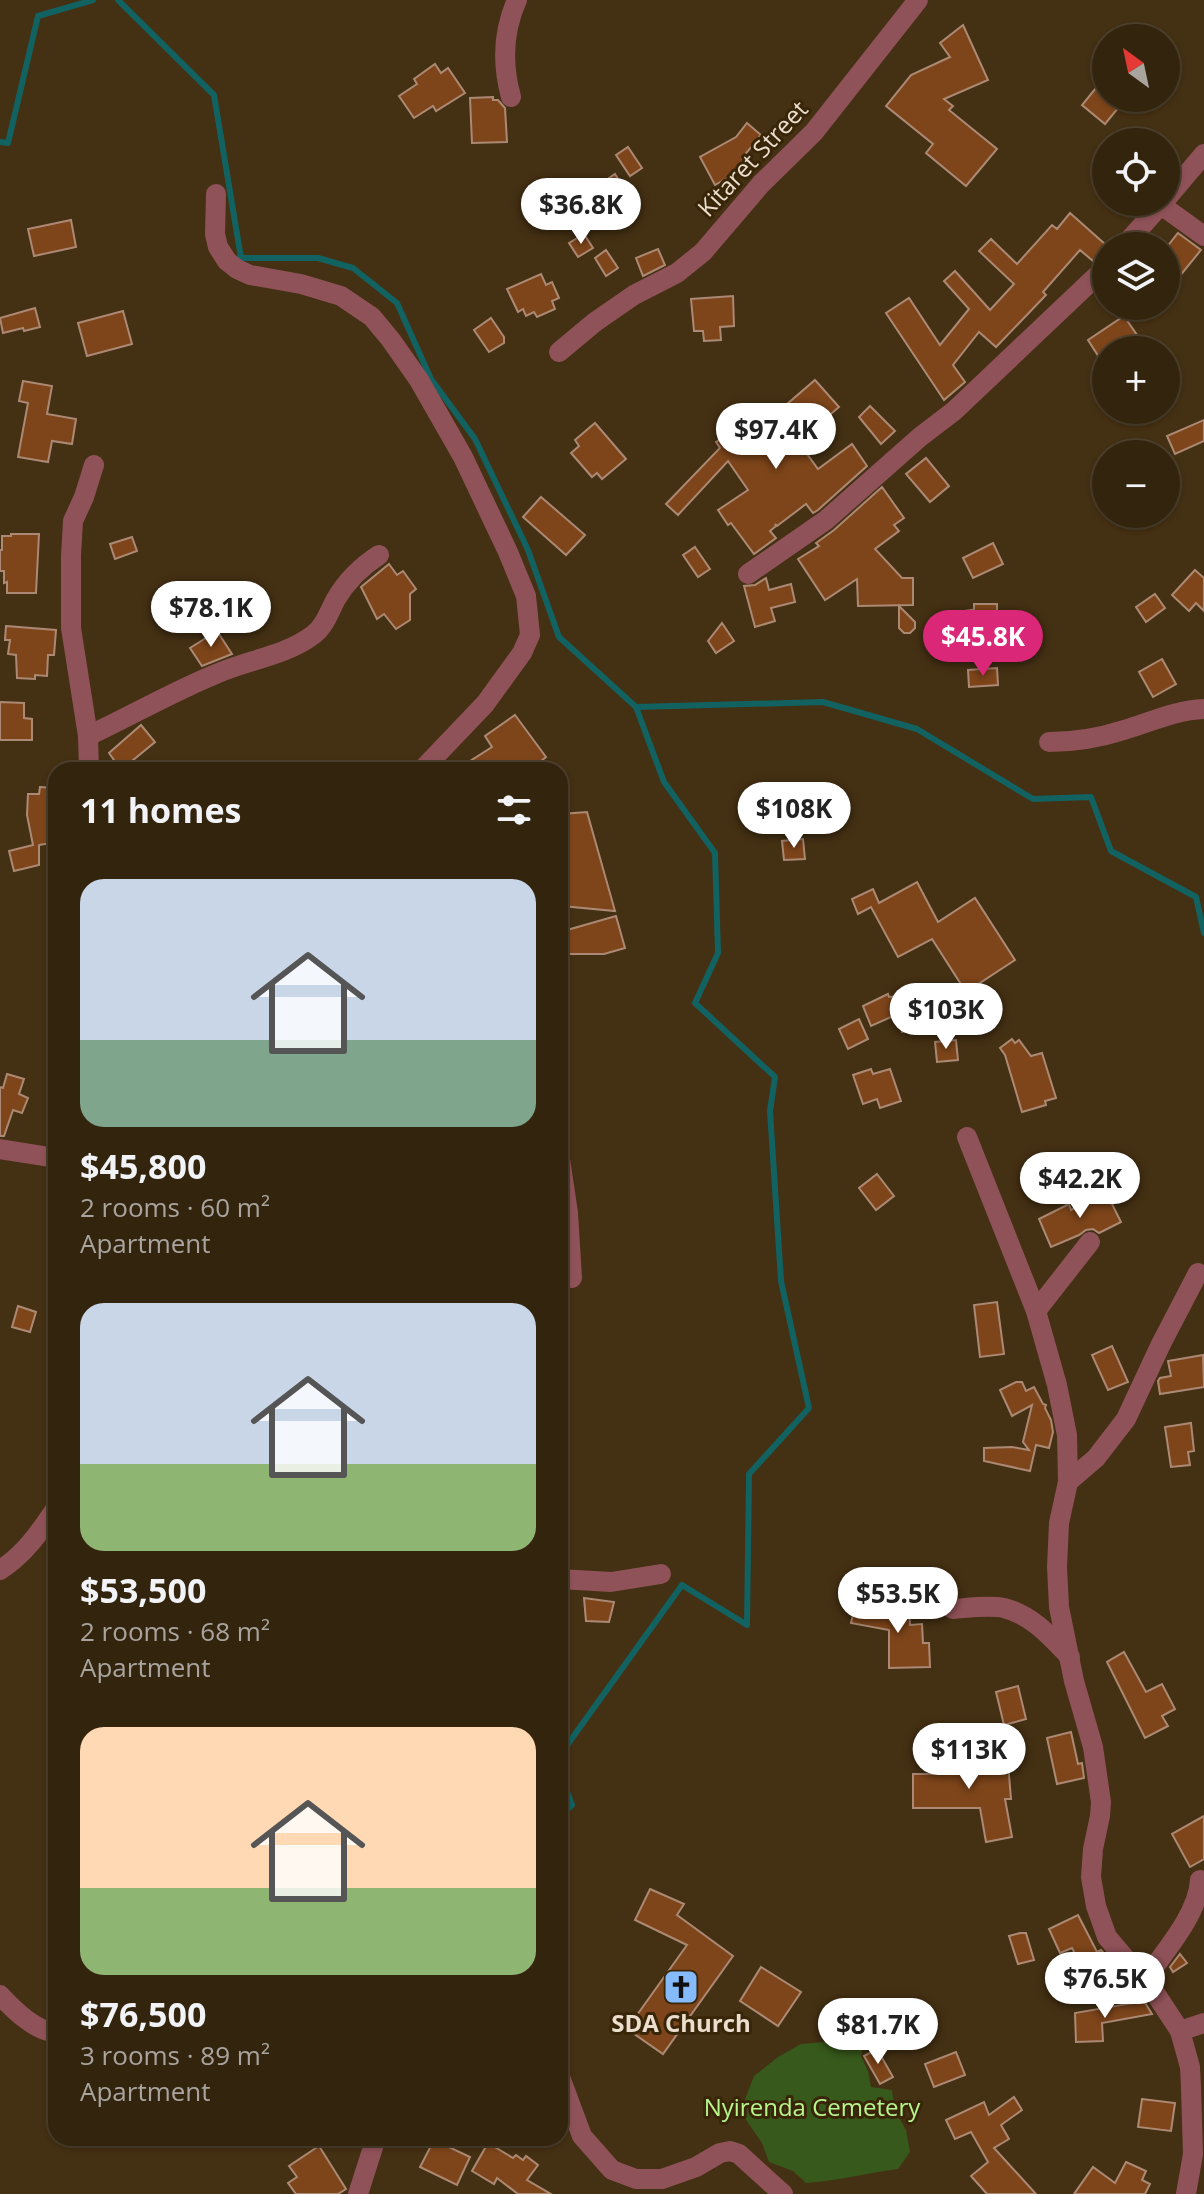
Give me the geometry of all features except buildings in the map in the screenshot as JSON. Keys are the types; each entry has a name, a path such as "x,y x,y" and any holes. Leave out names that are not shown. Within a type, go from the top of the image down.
{"street":[{"path":"511,97 505,43 517,0"},
{"name":"Kitaret Street","path":"559,352 595,322 634,295 677,273 703,252 761,184 814,132 918,0"},
{"path":"1180,182 1204,154"},
{"path":"216,194 215,234 218,247 227,261 250,275 301,284 341,296 372,317 391,340 419,380 463,457 526,596 530,635 522,653 485,704 430,762"},
{"path":"1136,232 1151,216"},
{"path":"1180,216 1204,236"},
{"path":"748,574 826,520 954,411 1092,280"},
{"path":"89,762 88,736 71,628 71,556 73,521 94,465"},
{"path":"88,736 216,673 253,662 317,633 337,596 359,571 379,555"},
{"path":"1049,742 1080,742 1100,738 1157,718 1204,709"},
{"path":"967,1137 1036,1311 1057,1385 1067,1435 1068,1482 1059,1523 1059,1607 1074,1681 1093,1747 1101,1802 1091,1877 1096,1906 1107,1937 1172,2016 1180,2031 1190,2067 1191,2088 1193,2154 1186,2194"},
{"path":"0,1149 48,1157"},
{"path":"568,1213 572,1278"},
{"path":"1036,1311 1090,1242"},
{"path":"1068,1482 1096,1458 1126,1419 1198,1273"},
{"path":"0,1570 15,1561 48,1520"},
{"path":"568,1579 611,1582 661,1574"},
{"path":"953,1609 1003,1608 1029,1619 1070,1657"},
{"path":"1144,1981 1190,1914 1199,1895 1200,1880"},
{"path":"0,1995 13,2009 48,2032"},
{"path":"1180,2031 1204,2023"},
{"path":"568,2098 582,2136 612,2170 636,2179 662,2179 730,2151 739,2154 783,2194"},
{"path":"358,2194 373,2146"}],"green space":[{"name":"Nyirenda Cemetery","path":"852,2036 864,2042 861,2056 871,2087 892,2090 895,2110 906,2130 910,2152 898,2169 806,2183 793,2171 769,2162 762,2143 744,2117 744,2102 754,2076 778,2057 801,2044 837,2041"}],"waterway":[{"path":"0,142 8,143 38,16 93,0"},
{"path":"118,0 214,95 241,258 318,258 353,268 397,303 431,379 475,439 528,550 559,637 636,707 823,702 917,729 1033,799 1091,797 1111,851 1196,897 1204,933"},
{"path":"568,1744 682,1585 747,1625 749,1474 809,1408 781,1281 770,1111 775,1077 695,1003 718,953 715,853 664,782 636,707"},
{"path":"568,1794 572,1805 568,1809"}],"place":[{"name":"SDA Church","path":"681,1987"}]}
